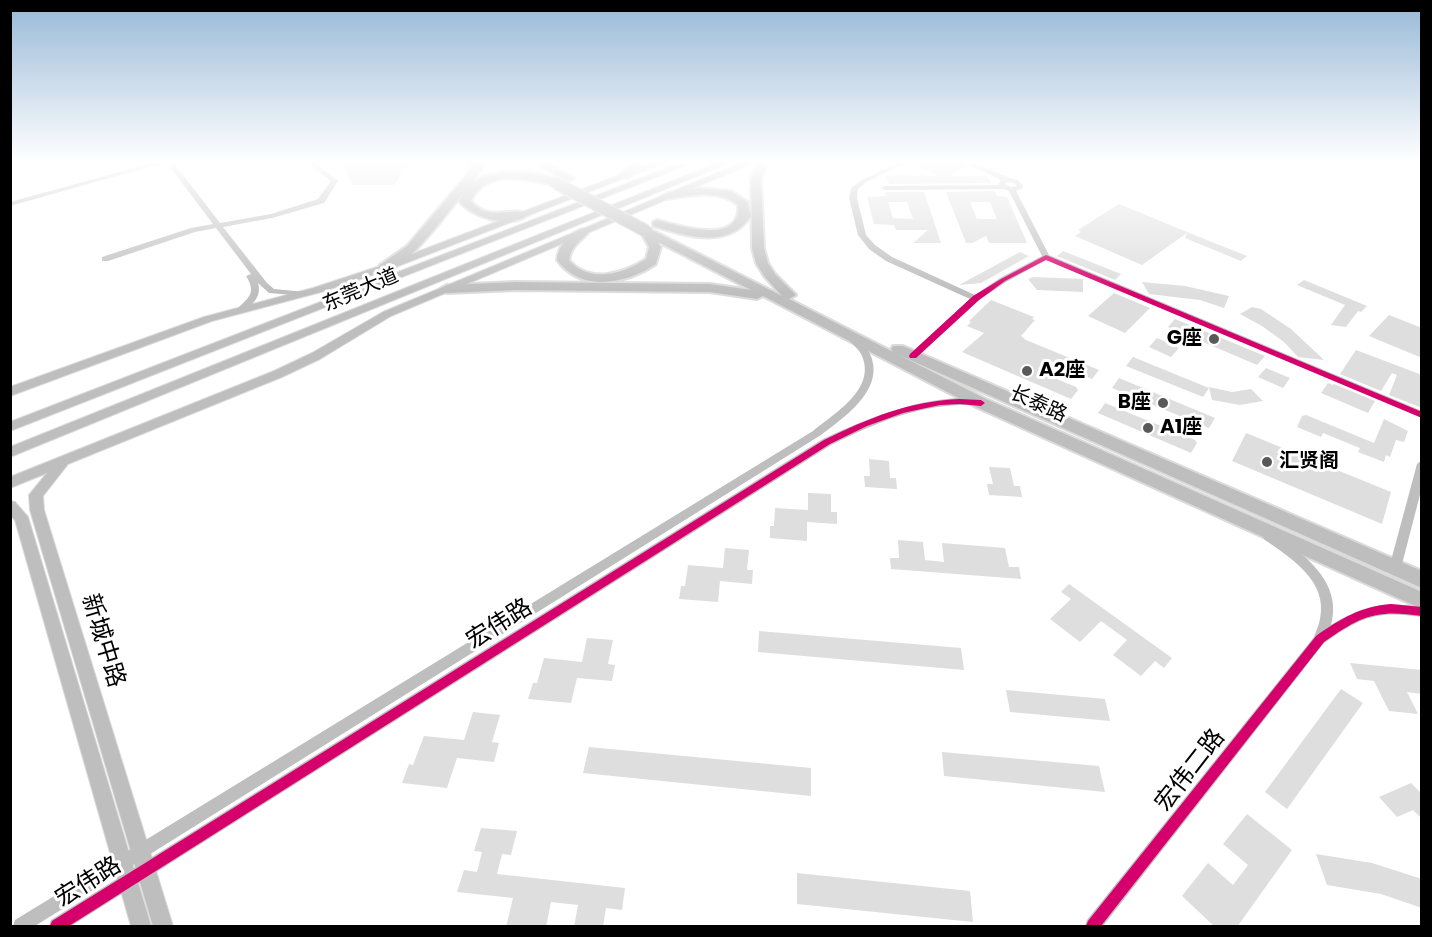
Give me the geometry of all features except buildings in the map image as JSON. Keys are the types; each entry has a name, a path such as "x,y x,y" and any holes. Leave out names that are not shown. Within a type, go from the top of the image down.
{"highway":[{"path":"384,268 411,249 447,207"},
{"path":"469,207 482,214 507,217 522,215"},
{"path":"607,207 652,227 706,234 722,233 736,227 746,216 744,207"},
{"path":"617,207 652,227"},
{"path":"757,207 758,248 762,263 785,298"},
{"path":"582,233 564,250 563,260 566,266 581,274 608,278 635,273 652,261 655,247 652,227"},
{"name":"长泰路","path":"652,227 785,298 851,338 981,403 1422,601"},
{"path":"447,289 515,286 710,288 785,298"},
{"name":"长泰路","path":"785,298 1422,580"}],"main road":[{"path":"14,389 190,326 317,290 384,268 544,207"},
{"name":"东莞大道","path":"10,427 575,207"},
{"name":"东莞大道","path":"10,452 616,207"},
{"path":"276,346 387,314 643,207"},
{"path":"235,339 317,290"},
{"path":"10,483 278,374 316,356 387,314"},
{"name":"新城中路","path":"74,456 58,468 36,495 37,510 163,927"},
{"name":"新城中路","path":"10,506 21,517 141,927"}],"street":[{"path":"197,207 264,285 272,291 303,294"},
{"path":"201,207 256,285 255,295 241,310"},
{"path":"105,259 214,226 272,216 302,207"},
{"path":"855,207 861,235 872,247 889,259 976,298"},
{"path":"1020,207 1046,257 1422,415"},
{"path":"914,356 976,298 1003,280 1046,257"},
{"name":"宏伟路","path":"57,927 143,861 817,433 846,409 868,381 870,370 867,356 851,338"},
{"name":"宏伟路","path":"143,861 827,442 862,425 917,406 941,400 981,403"},
{"path":"1395,568 1422,464"},
{"path":"1248,522 1298,557 1311,569 1320,582 1328,601 1327,616 1320,639"},
{"path":"1320,639 1352,616 1368,610 1403,608 1422,612"},
{"name":"宏伟二路","path":"1093,927 1320,639"},
{"name":"宏伟路","path":"21,927 126,873"}],"cycle path":[{"path":"913,356 976,298 1003,280 1046,257 1422,415"},
{"path":"57,926 827,442 864,424 901,410 940,403 981,403"},
{"path":"1093,926 1320,639 1345,622 1367,612 1379,609 1405,609 1422,612"}],"place":[{"name":"G座","path":"1214,339"},
{"name":"A2座","path":"1027,371"},
{"name":"B座","path":"1163,403"},
{"name":"A1座","path":"1148,428"},
{"name":"汇贤阁","path":"1267,462"}]}
